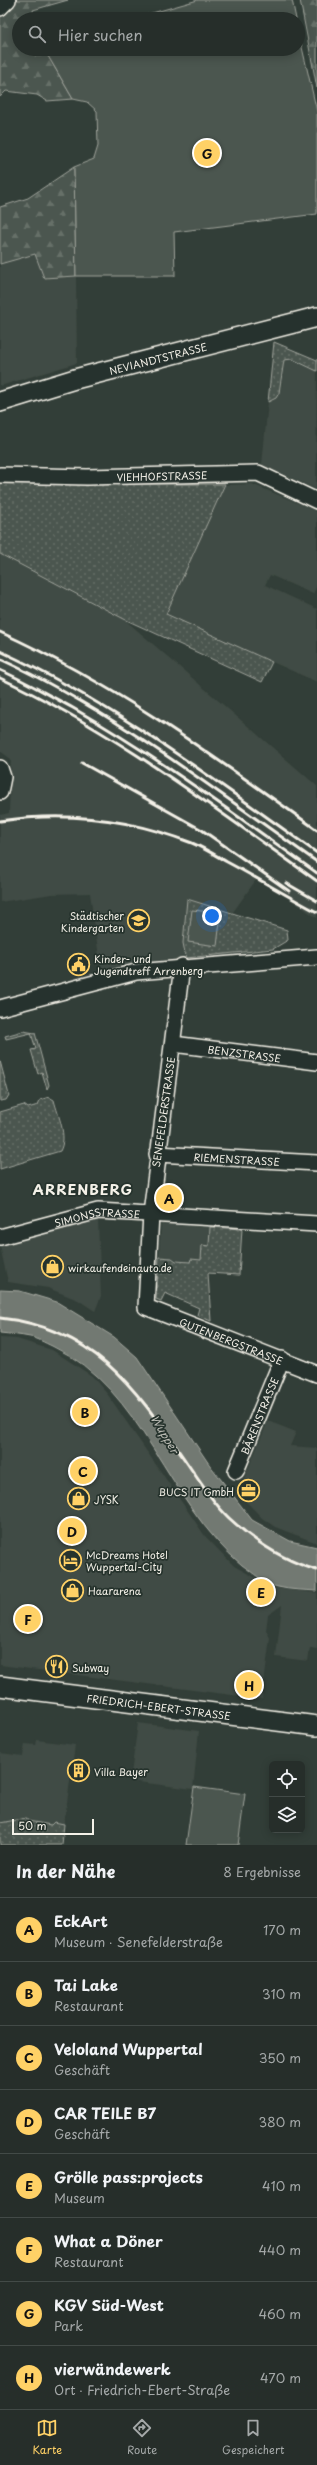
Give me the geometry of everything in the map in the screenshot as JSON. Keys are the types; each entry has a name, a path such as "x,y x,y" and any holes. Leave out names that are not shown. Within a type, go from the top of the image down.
{"main road":[{"name":"NEVIANDTSTRASSE","path":"0,402 75,379 317,317"},
{"name":"FRIEDRICH-EBERT-STRASSE","path":"0,1686 317,1726"}],"street":[{"path":"0,8 8,0"},
{"name":"VIEHHOFSTRASSE","path":"0,475 88,477 258,473 317,501"},
{"path":"0,768 3,777 0,792"},
{"path":"0,1008 129,974 182,966 317,957"},
{"name":"SENEFELDERSTRASSE","path":"146,1307 151,1214 157,1154 182,966"},
{"name":"BENZSTRASSE","path":"172,1044 317,1062"},
{"name":"RIEMENSTRASSE","path":"157,1154 317,1163"},
{"name":"SIMONSSTRASSE","path":"0,1237 98,1211 317,1224"},
{"name":"GUTENBERGSTRASSE","path":"146,1307 317,1374"},
{"name":"BÄRENSTRASSE","path":"236,1471 282,1359"}],"shaded area":[{"path":"35,254 44,278 76,276 77,363 0,386 0,264"},
{"path":"292,359 317,371 316,489 262,465 268,402 272,401 281,387 284,360"},
{"path":"252,484 317,511 317,585 313,594 270,575 265,585 317,609 317,682 166,614 224,485"},
{"path":"0,554 124,619 317,786 317,918 224,853 258,877 233,912 187,899 183,943 186,958 132,964 101,971 90,893 52,894 0,902 0,815 9,813 11,759 0,751"},
{"name":"wirkaufendeinauto.de","path":"98,1220 101,1296 95,1311 78,1300 48,1288 8,1282 0,1246"},
{"path":"161,1224 210,1227 209,1246 202,1260 191,1259 191,1262 176,1261 172,1258 159,1257"},
{"path":"0,1338 17,1339 52,1350 92,1376 108,1395 205,1536 234,1566 274,1588 317,1593 317,1649 310,1648 308,1661 276,1657 282,1605 268,1615 266,1630 270,1638 262,1699 0,1665"},
{"path":"268,1421 296,1432 290,1446 317,1448 317,1543 275,1527 262,1518 238,1493"},
{"path":"138,1723 199,1731 193,1789 130,1781"},
{"path":"37,1740 75,1745 64,1824 54,1822 51,1825 28,1821 26,1818 0,1823 0,1753 23,1756 25,1744 36,1745"}],"green space":[{"path":"0,0 68,0 33,10 33,12 12,12 12,56 48,56 73,99 47,101 37,95 6,91 0,97"},
{"path":"198,0 292,0 295,12 156,12"},
{"path":"300,0 317,0 317,88 305,26 305,12 302,12"},
{"path":"48,56 304,56 317,112 317,214 174,232 175,276 76,276 74,167 94,159 98,146 97,111 87,102 73,99"},
{"path":"74,167 76,276 44,278 35,254 0,264 0,207 28,198"},
{"path":"274,342 317,360 317,371 292,359 284,360 279,393 276,398 268,402"},
{"path":"0,481 127,484 225,484 166,614 272,662 262,682 124,619 0,554"},
{"path":"187,899 287,930 288,940 273,949 186,958 183,943"},
{"path":"192,910 221,913 217,946 188,942"},
{"path":"23,1031 35,1033 49,1085 47,1089 42,1072 38,1074 31,1050 36,1049 31,1033 6,1039 5,1036"},
{"path":"0,1061 9,1095 6,1100 0,1101"},
{"path":"49,1097 54,1100 62,1126 63,1139 60,1151 0,1169 0,1112 24,1105 28,1108 38,1105 40,1100"},
{"path":"210,1227 242,1229 239,1275 208,1273 211,1321 197,1315 199,1308 165,1293 161,1301 156,1299 159,1257 172,1258 176,1261 190,1262 191,1259 201,1260 202,1245 209,1246"},
{"path":"194,1787 245,1794 238,1845 186,1845"},
{"path":"26,1818 28,1821 51,1825 54,1822 64,1824 62,1845 0,1845 0,1823"}],"water":[{"name":"Wupper","path":"0,1290 20,1291 57,1302 114,1337 137,1357 209,1464 252,1520 290,1541 317,1547 317,1591 287,1589 273,1586 242,1565 216,1540 194,1511 133,1418 110,1390 84,1365 38,1339 0,1333"}],"railway":[{"path":"0,632 42,652 124,698 202,749 317,830"},
{"path":"0,651 84,695 124,719 202,771 317,853"},
{"path":"0,659 84,703 124,728 202,780 317,862"},
{"path":"0,670 28,683 73,708 136,746 317,873"},
{"path":"0,678 42,699 124,747 202,799 317,881"},
{"path":"82,763 202,830 289,891"},
{"path":"0,821 24,818 73,817 98,819 145,828 201,847 317,912"},
{"path":"286,883 317,901"},
{"path":"0,1318 33,1324 62,1334 87,1348 130,1386 167,1434 211,1498 229,1518 249,1535 281,1556 317,1570"}],"place":[{"name":"KGV Süd-West","path":"207,153"},
{"name":"Städtischer Kindergarten","path":"139,921"},
{"name":"Kinder- und Jugendtreff Arrenberg","path":"79,964"},
{"name":"EckArt","path":"169,1198"},
{"name":"wirkaufendeinauto.de","path":"52,1267"},
{"name":"Tai Lake","path":"85,1412"},
{"name":"Veloland Wuppertal","path":"83,1471"},
{"name":"BUCS IT GmbH","path":"249,1491"},
{"name":"JYSK","path":"78,1499"},
{"name":"CAR TEILE B7","path":"72,1531"},
{"name":"McDreams Hotel Wuppertal-City","path":"70,1560"},
{"name":"Haararena","path":"72,1590"},
{"name":"Grölle pass:projects","path":"261,1592"},
{"name":"What a Döner","path":"28,1619"},
{"name":"Subway","path":"57,1667"},
{"name":"vierwändewerk","path":"249,1685"},
{"name":"Villa Bayer","path":"78,1771"}],"district":[{"name":"ARRENBERG","path":"83,1189"}]}
